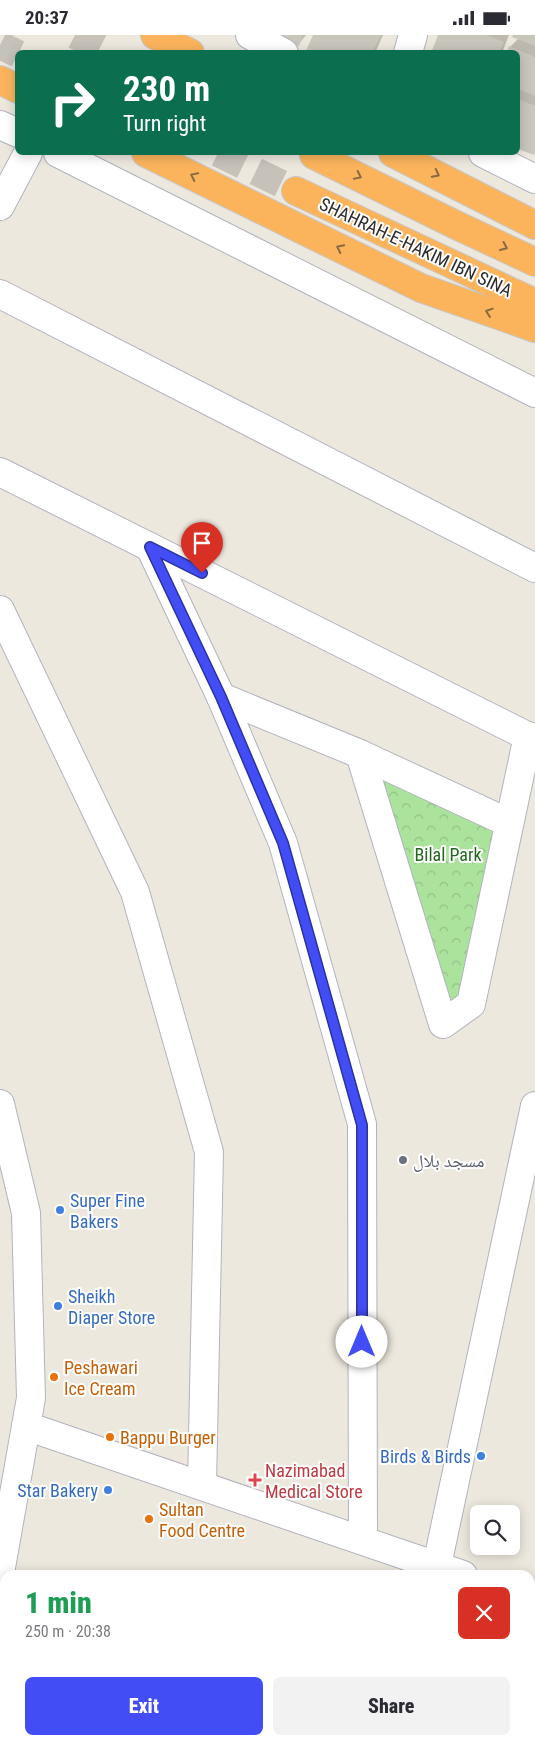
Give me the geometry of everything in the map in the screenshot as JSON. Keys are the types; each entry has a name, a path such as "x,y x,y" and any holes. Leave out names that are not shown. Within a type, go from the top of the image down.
{"highway":[{"path":"155,35 184,50"},
{"path":"0,80 15,88"},
{"path":"150,155 421,288 535,328"},
{"name":"SHAHRAH-E-HAKIM IBN SINA","path":"314,155 535,262"},
{"path":"397,155 535,225"},
{"name":"SHAHRAH-E-HAKIM IBN SINA","path":"296,191 535,303"}],"street":[{"path":"250,35 278,50"},
{"path":"409,50 414,35"},
{"path":"0,125 15,132"},
{"path":"0,206 27,155"},
{"path":"62,155 535,393"},
{"path":"487,155 535,179"},
{"path":"0,294 535,569"},
{"path":"0,472 531,738 509,823 471,1004 443,1024 360,754"},
{"path":"150,547 221,697 283,843 362,1125 362,1540"},
{"path":"0,610 135,892 209,1152 202,1485"},
{"path":"221,697 360,754 509,823"},
{"path":"0,1104 26,1213 31,1397 1,1570"},
{"path":"437,1565 535,1106"},
{"path":"26,1426 450,1570"}],"green space":[{"name":"Bilal Park","path":"360,754 509,823 471,1004 443,1024"}],"building":[{"path":"270,35 303,35 299,46"},
{"path":"313,35 381,35 374,50 306,50"},
{"path":"438,35 486,35 504,42 500,50 432,50"},
{"path":"513,35 535,35 535,46 512,37"},
{"path":"509,46 518,50 508,50"},
{"path":"520,51 535,57 535,96 520,90"},
{"path":"520,100 535,106 534,155 520,150"}],"tunnel":[{"path":"75,35 104,50"},
{"path":"0,45 15,52"},
{"path":"222,155 296,191"}],"place":[{"name":"مسجد بلال","path":"403,1160"},
{"name":"Super Fine Bakers","path":"60,1210"},
{"name":"Sheikh Diaper Store","path":"58,1306"},
{"name":"Peshawari Ice Cream","path":"54,1377"},
{"name":"Bappu Burger","path":"110,1437"},
{"name":"Birds & Birds","path":"481,1456"},
{"name":"Nazimabad Medical Store","path":"255,1480"},
{"name":"Star Bakery","path":"108,1490"},
{"name":"Sultan Food Centre","path":"149,1519"}],"route":[{"path":"202,573 150,547 221,697 283,843 362,1125 362,1342"}]}
